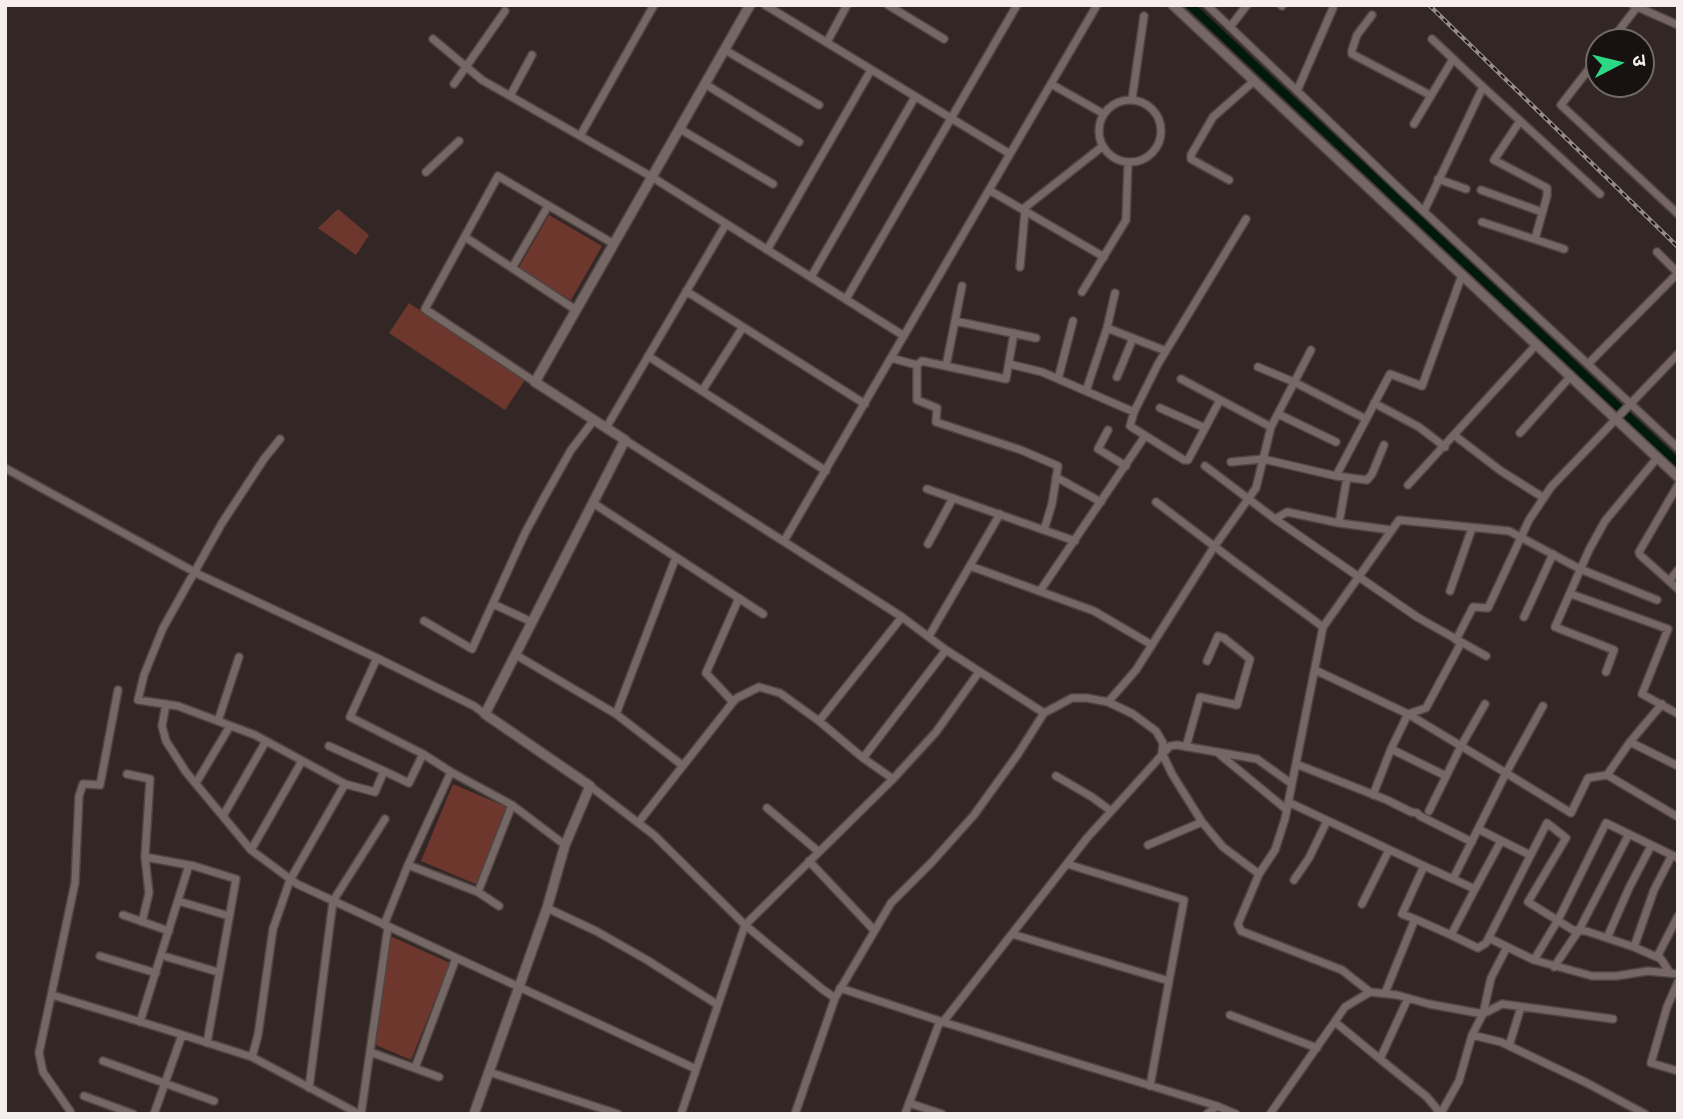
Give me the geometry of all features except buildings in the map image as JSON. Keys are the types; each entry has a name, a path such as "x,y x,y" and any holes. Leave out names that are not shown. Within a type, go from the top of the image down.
{"street":[{"path":"580,136 654,5"},
{"path":"535,382 750,5"},
{"path":"765,5 1010,154"},
{"path":"827,43 847,5"},
{"path":"888,5 944,39"},
{"path":"846,299 1017,5"},
{"path":"784,541 1097,5"},
{"path":"1173,5 1678,477"},
{"path":"1207,5 1588,364 1629,406 1678,448"},
{"path":"1230,27 1247,5"},
{"path":"1620,28 1635,6 1678,25"},
{"path":"1297,91 1333,8"},
{"path":"454,84 505,11"},
{"path":"1372,15 1357,35 1352,54 1430,95"},
{"path":"1132,99 1144,16"},
{"path":"433,39 482,80 652,177 904,336"},
{"path":"1432,39 1600,194"},
{"path":"724,50 819,105"},
{"path":"510,96 532,55"},
{"path":"1414,124 1453,59"},
{"path":"768,250 871,70"},
{"path":"1585,74 1561,105 1678,214"},
{"path":"1229,180 1191,159 1191,155 1213,117 1254,81"},
{"path":"705,84 799,142"},
{"path":"1051,84 1104,114"},
{"path":"1424,211 1482,86"},
{"path":"811,277 915,97"},
{"path":"1132,99 1143,102 1154,110 1161,122 1162,133 1151,155 1141,161 1128,163 1115,159 1100,141 1099,129 1104,114 1118,102 1132,99"},
{"path":"1520,121 1494,160 1547,188 1535,239"},
{"path":"680,129 773,184"},
{"path":"426,172 459,141"},
{"path":"1020,267 1024,210 1103,146"},
{"path":"1082,292 1126,220 1128,163"},
{"path":"614,244 498,176 425,309 902,617 946,650 1044,713"},
{"path":"1438,179 1466,189"},
{"path":"989,190 1104,257"},
{"path":"1481,190 1542,212"},
{"path":"512,268 548,206"},
{"path":"1220,400 1188,460 1130,426 1134,412 1166,351 1246,219"},
{"path":"1482,222 1564,249"},
{"path":"606,428 726,224"},
{"path":"465,237 576,310"},
{"path":"1588,364 1678,273 1657,252"},
{"path":"1336,476 1390,374 1422,386 1462,275"},
{"path":"946,366 962,286"},
{"path":"686,291 865,404"},
{"path":"1086,391 1107,328 1115,293"},
{"path":"955,321 1036,338"},
{"path":"1058,379 1073,321"},
{"path":"702,391 743,327"},
{"path":"1107,328 1166,351"},
{"path":"917,365 922,361 1006,379 1014,333"},
{"path":"1117,377 1133,338"},
{"path":"1408,485 1536,345"},
{"path":"1108,702 1136,670 1214,547 1256,488 1271,426 1311,350"},
{"path":"648,356 825,471"},
{"path":"891,358 917,365"},
{"path":"1373,795 1408,714 1426,708 1473,607 1488,608 1529,520 1551,487 1676,360"},
{"path":"1009,364 1042,372 1134,412"},
{"path":"917,365 917,400 937,408 936,422 1058,466 1052,504 1044,530"},
{"path":"1258,367 1294,382 1366,419"},
{"path":"1520,433 1570,377"},
{"path":"1181,380 1271,426"},
{"path":"1374,402 1419,427 1445,447"},
{"path":"1160,408 1205,428"},
{"path":"1278,414 1336,442"},
{"path":"424,621 472,649 525,533 571,450 594,420"},
{"path":"1108,430 1098,449 1126,466"},
{"path":"1454,435 1501,471 1544,498"},
{"path":"1040,591 1145,436"},
{"path":"280,439 222,523 163,628 138,700 178,706 218,721 267,741 345,784 376,792 384,771"},
{"path":"485,714 625,440"},
{"path":"1231,462 1263,459 1336,476 1367,480 1384,445"},
{"path":"1606,672 1614,650 1555,627 1580,569 1605,522 1657,458"},
{"path":"1205,466 1275,519 1417,617 1486,656"},
{"path":"5,468 195,572 474,706 590,786 654,835 745,925 835,998"},
{"path":"1056,477 1101,502"},
{"path":"1339,523 1347,478"},
{"path":"1678,485 1640,550 1640,555 1678,589"},
{"path":"927,489 1075,541"},
{"path":"928,544 953,498"},
{"path":"1156,502 1323,627"},
{"path":"593,503 763,614"},
{"path":"1275,519 1287,512 1391,530"},
{"path":"929,636 1000,514"},
{"path":"1613,1019 1502,1004 1483,1014 1370,992 1342,970 1241,931 1238,924 1259,874 1275,850 1288,806 1323,627 1399,520 1509,531 1580,569 1657,600"},
{"path":"1450,592 1472,528"},
{"path":"1524,617 1553,554"},
{"path":"616,714 676,557"},
{"path":"970,566 1094,611 1152,645"},
{"path":"1669,581 1678,570"},
{"path":"1570,594 1668,629 1642,694 1677,712"},
{"path":"733,702 706,673 739,598"},
{"path":"493,604 532,622"},
{"path":"819,721 902,617"},
{"path":"1186,747 1200,696 1237,705 1250,659 1218,636 1207,661"},
{"path":"863,758 946,650"},
{"path":"516,655 616,714 682,765"},
{"path":"218,721 239,657"},
{"path":"377,658 350,717 423,754 512,805 565,845"},
{"path":"1315,670 1408,714 1571,813 1588,778 1607,775 1678,817"},
{"path":"681,1114 745,925 936,732 979,672"},
{"path":"638,823 733,702 759,687 780,693 892,779"},
{"path":"71,1114 43,1072 39,1053 75,883 79,796 83,784 100,785 118,690"},
{"path":"794,1114 835,998 891,902 974,815 1044,713 1072,698 1108,702 1133,714 1156,731 1163,743 1162,753 1172,774 1202,822 1223,847 1259,874"},
{"path":"166,704 162,726 166,741 186,772 251,849 290,880 696,1069"},
{"path":"1429,811 1485,704"},
{"path":"1607,775 1662,704"},
{"path":"1453,879 1543,706"},
{"path":"196,783 230,726"},
{"path":"223,816 267,741"},
{"path":"1630,742 1678,766"},
{"path":"328,746 409,783 423,754"},
{"path":"905,1114 942,1022 1067,864 1162,753 1173,746 1256,759 1292,784"},
{"path":"1391,749 1446,776"},
{"path":"1217,753 1288,806 1327,821 1475,889"},
{"path":"251,849 302,761"},
{"path":"1296,764 1418,814 1472,842"},
{"path":"52,995 252,1058 360,1114 386,926 408,866 451,772"},
{"path":"127,774 150,779 145,857 149,893 142,922"},
{"path":"1056,775 1111,811"},
{"path":"252,1058 258,1035 273,929 290,880 345,784"},
{"path":"474,1114 547,908 565,845 590,786"},
{"path":"478,892 512,805"},
{"path":"767,808 819,852"},
{"path":"309,1088 333,901 385,819"},
{"path":"1294,880 1309,858 1327,821"},
{"path":"1148,845 1202,822"},
{"path":"1424,866 1402,914 1478,948 1489,938 1547,823 1566,838 1528,902 1573,930 1607,937 1657,957 1674,974"},
{"path":"1534,960 1558,920 1606,823 1675,857 1654,890 1634,947"},
{"path":"1478,829 1530,855"},
{"path":"1554,967 1579,930 1629,834"},
{"path":"1451,935 1501,841"},
{"path":"1607,937 1651,845"},
{"path":"1362,904 1389,850"},
{"path":"145,857 189,865 236,879 206,1043"},
{"path":"809,861 874,930"},
{"path":"1067,864 1184,901 1150,1086"},
{"path":"140,1022 189,865"},
{"path":"408,866 478,892 499,906"},
{"path":"178,901 229,916"},
{"path":"547,908 596,931 718,1005"},
{"path":"122,915 169,931"},
{"path":"1657,957 1678,916"},
{"path":"1385,993 1415,919"},
{"path":"1013,934 1169,981"},
{"path":"1489,938 1534,960 1592,976 1616,976 1648,971 1674,974"},
{"path":"1335,1022 1427,1097 1441,1114 1460,1081 1472,1035 1483,1014 1491,978 1507,947"},
{"path":"100,956 156,973"},
{"path":"167,957 218,972"},
{"path":"415,1068 456,958"},
{"path":"1678,982 1651,1063 1678,1071"},
{"path":"840,988 1236,1114"},
{"path":"1270,1114 1345,1007 1370,992"},
{"path":"1380,1059 1408,998"},
{"path":"1509,1046 1521,1007"},
{"path":"1230,1015 1317,1048"},
{"path":"154,1114 182,1035"},
{"path":"1472,1035 1501,1042 1645,1114"},
{"path":"370,1052 439,1077"},
{"path":"103,1061 214,1101"},
{"path":"489,1072 618,1114"},
{"path":"84,1096 133,1114"},
{"path":"909,1103 942,1114"},
{"path":"1207,1114 1217,1106"}],"shaded area":[{"path":"338,209 369,235 356,255 318,228"},
{"path":"549,215 602,246 571,300 518,269"},
{"path":"409,303 525,380 505,410 389,333"},
{"path":"453,784 509,808 478,885 421,861"},
{"path":"388,935 450,963 411,1060 376,1045"}],"waterway":[{"path":"1190,5 1678,463"}],"railway":[{"path":"1429,5 1678,247"}]}
